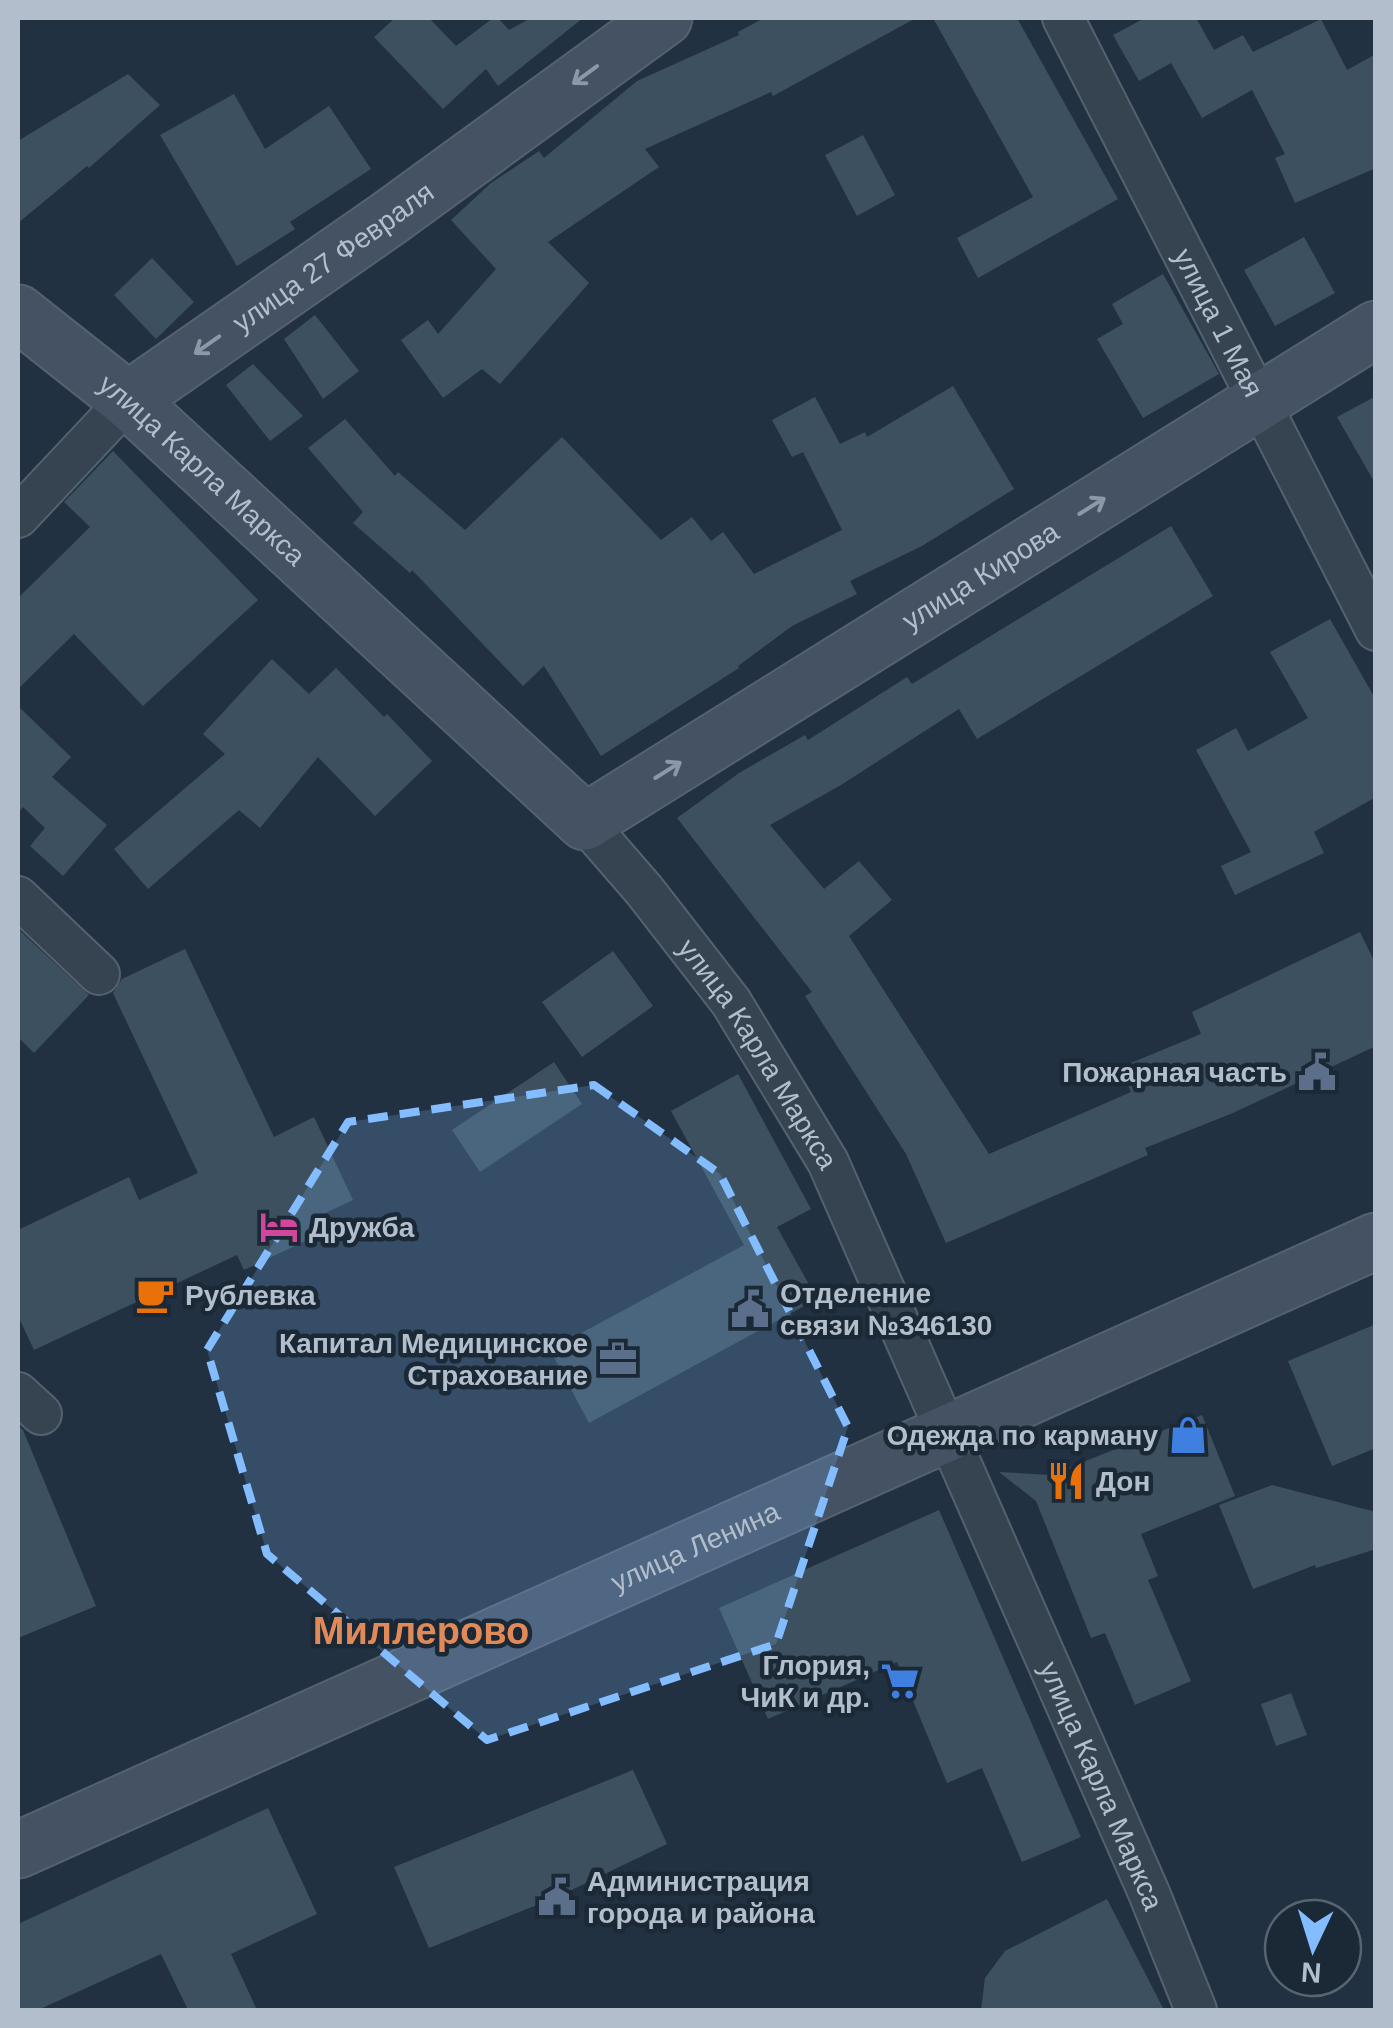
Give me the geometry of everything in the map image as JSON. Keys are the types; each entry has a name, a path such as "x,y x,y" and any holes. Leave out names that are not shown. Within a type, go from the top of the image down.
{"street":[{"name":"улица 27 Февраля","path":"18,517 128,400 388,219 664,18"},
{"name":"улица 1 Мая","path":"1063,18 1376,630"},
{"name":"улица Карла Маркса","path":"18,313 128,400 585,822 731,1002 828,1162 1149,1893 1196,2010"},
{"name":"улица Кирова","path":"585,822 1376,328"},
{"path":"18,897 99,974"},
{"name":"улица Ленина","path":"18,1850 948,1436 1376,1240"}],"highlighted area":[{"path":"594,1085 720,1174 848,1427 776,1644 487,1740 267,1554 207,1350 348,1122"}],"building":[{"path":"395,18 429,18 456,46 493,18 509,30 531,18 583,18 498,86 486,69 443,109 374,37"},
{"path":"764,18 916,18 773,96 771,92 645,149 659,167 548,242 589,283 500,384 482,369 443,398 401,340 428,320 438,334 496,269 451,220 491,183 539,151 544,158 637,81 739,35 738,32"},
{"path":"933,18 1017,18 1118,199 978,278 957,238 1033,197"},
{"path":"1145,18 1196,18 1214,50 1243,35 1253,52 1321,19 1347,70 1376,54 1376,168 1295,203 1275,158 1285,154 1252,90 1202,118 1171,63 1139,81 1113,35"},
{"path":"128,74 160,105 89,168 18,223 18,141"},
{"path":"234,94 265,149 329,106 371,169 290,222 295,229 237,266 160,135"},
{"path":"863,135 895,195 857,216 825,155"},
{"path":"1304,237 1335,293 1275,326 1244,270"},
{"path":"152,258 194,302 156,339 114,295"},
{"path":"1163,274 1219,374 1143,418 1097,339 1123,324 1112,304"},
{"path":"315,315 359,371 323,399 284,339"},
{"path":"253,364 303,416 270,441 226,385"},
{"path":"953,386 1014,489 922,546 850,581 857,594 792,626 739,668 601,756 544,666 523,686 412,570 410,573 353,523 363,512 308,448 345,419 395,476 398,472 465,530 562,437 661,540 692,517 711,541 723,532 754,574 842,530 803,452 792,457 772,420 815,397 840,444 865,432 867,437"},
{"path":"1376,396 1376,485 1337,417"},
{"path":"113,451 258,600 143,706 74,634 18,689 18,598 90,527 64,502"},
{"path":"1171,526 1213,596 977,739 959,709 841,785 770,825 824,889 859,861 892,900 849,936 989,1154 1131,1092 1121,1067 1201,1034 1192,1012 1360,932 1376,965 1376,1046 1233,1113 1145,1148 1148,1155 946,1243 906,1154 805,996 812,992 677,818 739,773 805,735 808,740 907,677 912,684"},
{"path":"1330,619 1376,700 1376,797 1314,832 1324,853 1235,895 1221,866 1251,852 1196,750 1236,728 1248,751 1308,718 1270,652"},
{"path":"272,659 309,694 336,668 432,761 375,816 318,757 260,828 239,810 148,889 114,849 225,754 203,734"},
{"path":"18,706 71,757 52,777 107,825 63,876 30,846 45,828 23,807 18,813"},
{"path":"18,929 89,995 34,1053 18,1037"},
{"path":"185,949 274,1137 314,1117 353,1200 313,1219 320,1234 244,1270 237,1255 34,1350 18,1316 18,1230 129,1177 139,1200 198,1173 113,993 122,979"},
{"path":"613,951 653,1006 582,1057 542,1002"},
{"path":"554,1062 582,1104 480,1172 452,1130"},
{"path":"738,1074 811,1209 777,1227 817,1299 589,1423 550,1350 744,1245 671,1111"},
{"path":"1376,1324 1376,1448 1332,1466 1288,1361"},
{"path":"1202,1415 1235,1496 1141,1534 1158,1576 1148,1580 1191,1681 1135,1705 1105,1633 1091,1638 1036,1501 999,1472 1050,1475"},
{"path":"18,1425 96,1606 18,1638"},
{"path":"1272,1485 1376,1512 1376,1549 1316,1568 1315,1565 1253,1589 1219,1505"},
{"path":"939,1510 1081,1837 1022,1862 982,1768 947,1783 897,1662 768,1719 719,1608"},
{"path":"1291,1693 1307,1735 1276,1746 1261,1704"},
{"path":"633,1770 667,1844 557,1897 429,1948 394,1867"},
{"path":"268,1808 317,1914 231,1954 257,2010 188,2010 161,1954 38,2010 18,2010 18,1924"},
{"path":"1107,1899 1164,2010 981,2010 985,1978 1005,1951"}],"place":[{"name":"Пожарная часть","path":"1317,1072"},
{"name":"Дружба","path":"279,1227"},
{"name":"Рублевка","path":"155,1295"},
{"name":"Отделение связи №346130","path":"750,1309"},
{"name":"Капитал Медицинское Страхование","path":"618,1359"},
{"name":"Одежда по карману","path":"1188,1435"},
{"name":"Дон","path":"1066,1481"},
{"name":"Глория, ЧиК и др.","path":"900,1681"},
{"name":"Администрация города и района","path":"557,1897"}],"district":[{"name":"Миллерово","path":"421,1631"}]}
